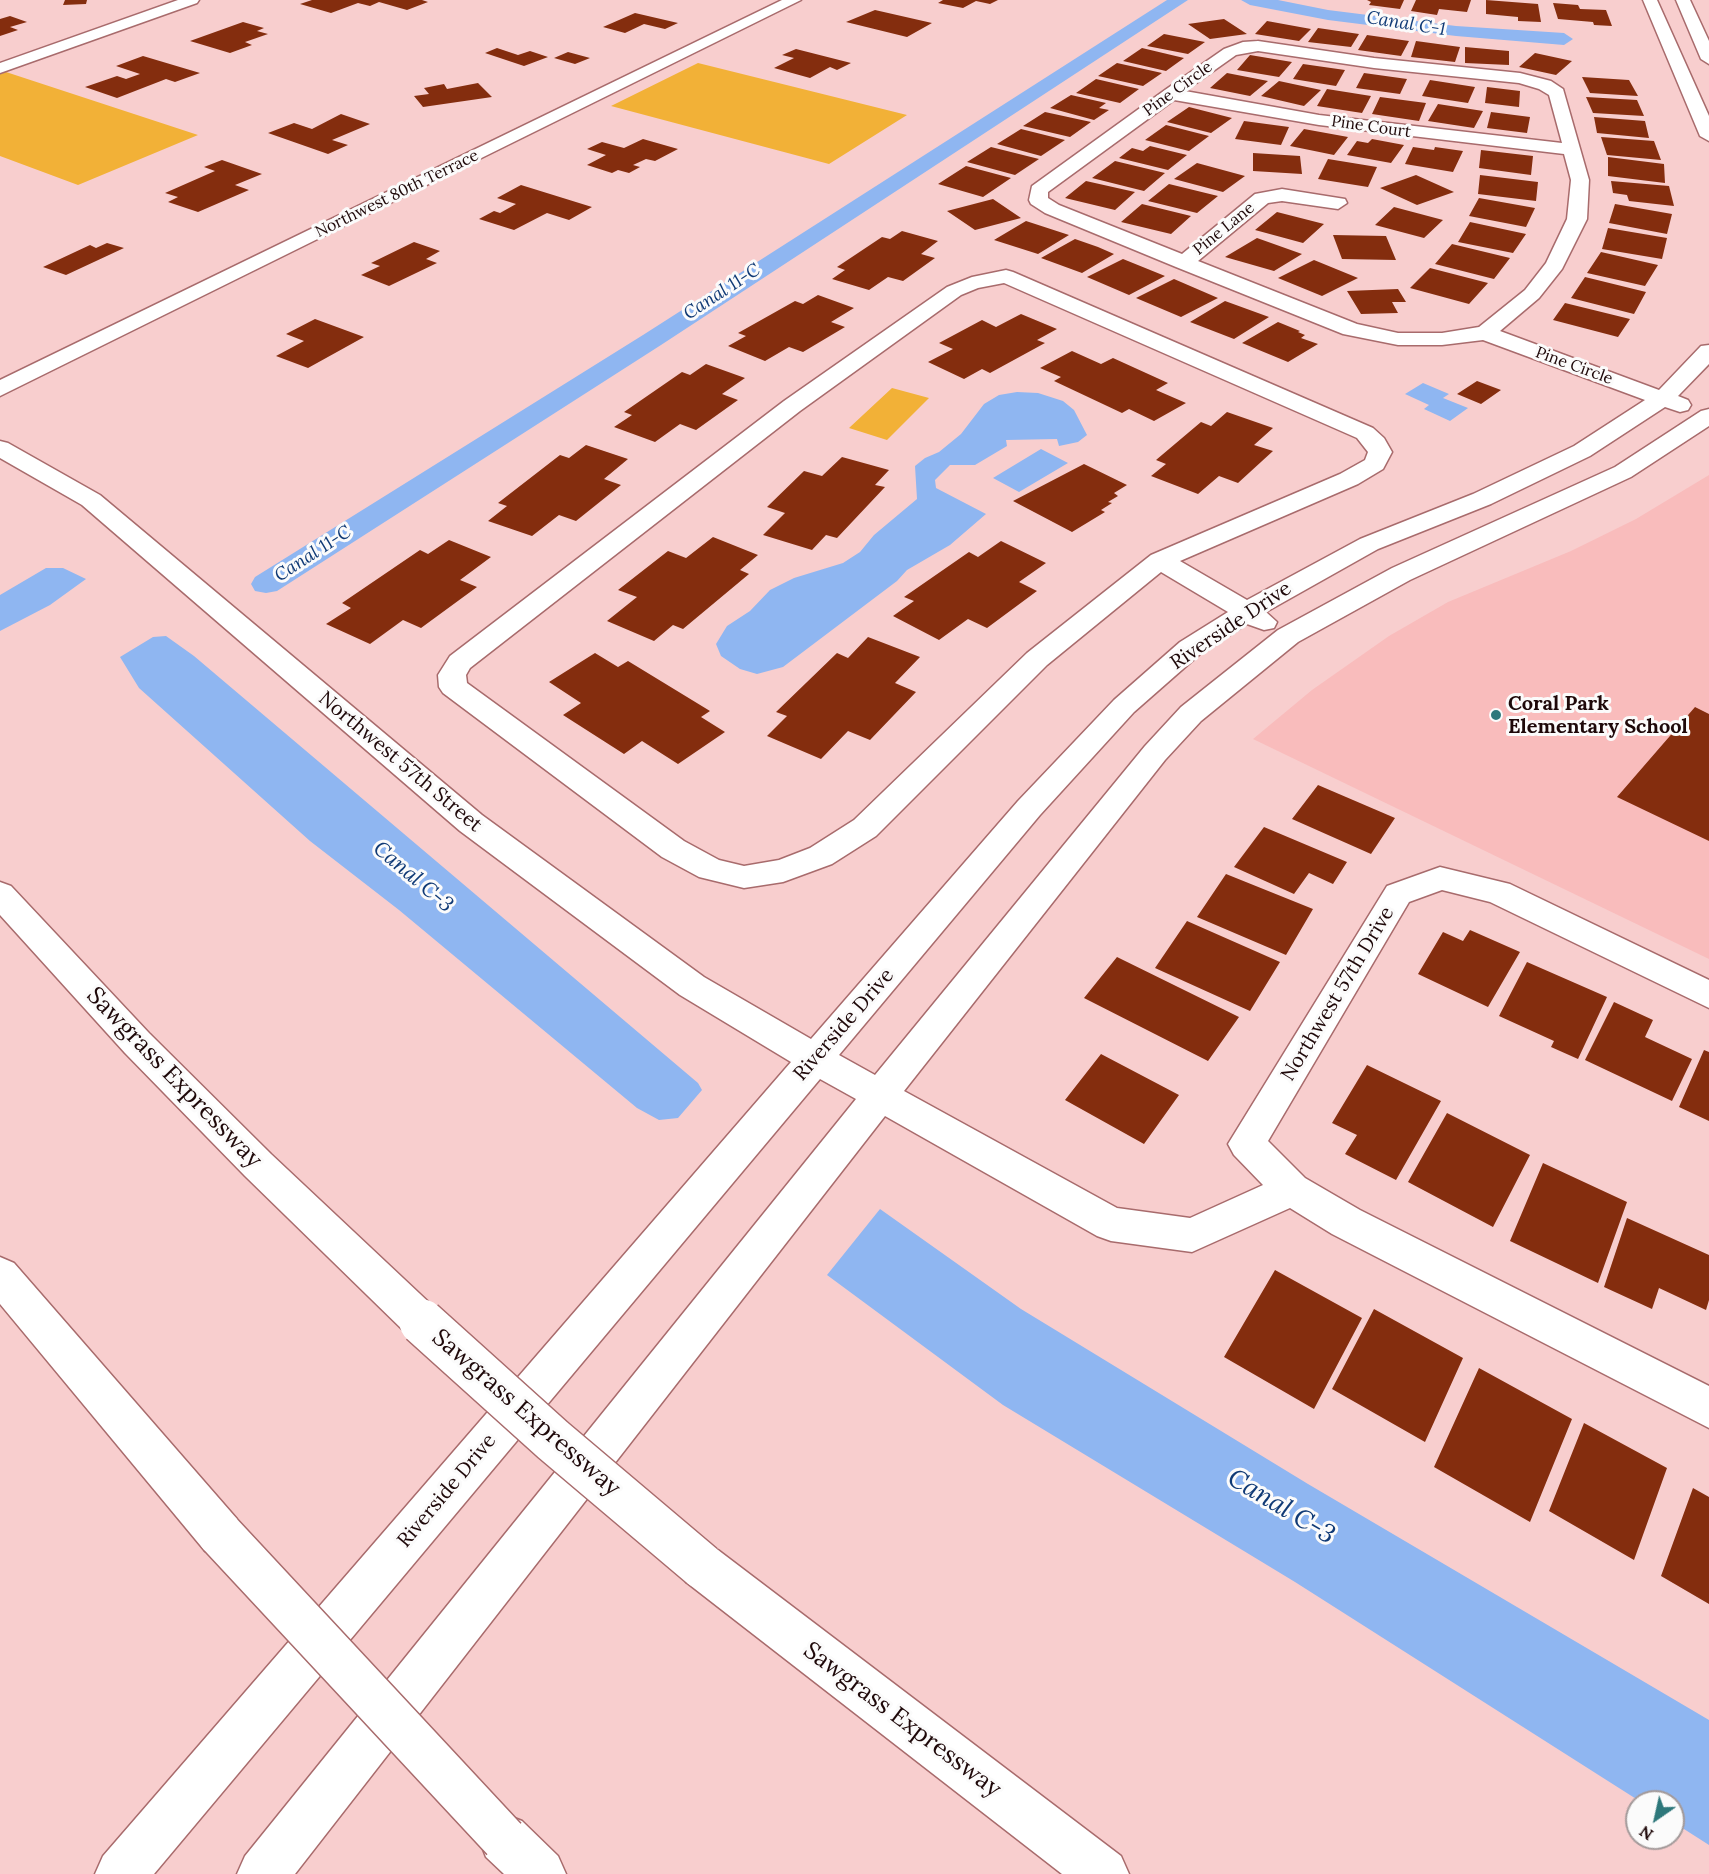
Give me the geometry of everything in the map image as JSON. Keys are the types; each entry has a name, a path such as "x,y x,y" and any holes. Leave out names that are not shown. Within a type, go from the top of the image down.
{"main road":[{"path":"0,68 192,0"},
{"name":"Northwest 80th Terrace","path":"0,389 794,0"},
{"path":"1650,0 1704,113 1709,136"},
{"path":"1683,0 1709,59"},
{"name":"Pine Circle","path":"1258,46 1374,63 1520,78 1545,84 1557,93 1580,180 1576,219 1555,265 1532,294 1493,327 1442,339 1398,339 1352,329 1052,209 1038,200 1039,190 1171,94 1230,52 1243,47 1258,46"},
{"name":"Pine Court","path":"1171,94 1319,120 1572,150"},
{"name":"Pine Lane","path":"1182,262 1262,198 1282,195 1338,203"},
{"path":"1006,276 1019,280 1365,433 1376,443 1380,452 1375,464 1349,479 1160,560 1036,659 866,828 821,856 783,871 744,877 711,869 673,849 453,687 452,675 460,662 792,406 954,291 991,277 1006,276"},
{"name":"Pine Circle","path":"1493,327 1634,366"},
{"name":"Pine Circle","path":"1493,327 1677,386 1709,416"},
{"name":"Riverside Drive","path":"122,1874 1029,808 1102,728 1190,648 1246,612 1285,588 1370,544 1482,499 1582,451 1677,386 1709,351"},
{"name":"Riverside Drive","path":"263,1874 880,1095 1155,753 1191,714 1288,636 1401,574 1623,472 1709,416"},
{"name":"Northwest 57th Street","path":"0,448 91,500 471,823 693,986 815,1059"},
{"path":"1160,560 1288,636"},
{"name":"Northwest 57th Drive","path":"1709,995 1499,892 1440,878 1398,894 1247,1144 1292,1189 1346,1222 1709,1408"},
{"name":"Sawgrass Expressway","path":"0,894 153,1059 258,1165 422,1322 554,1440 702,1566 1103,1874"},
{"path":"815,1059 1111,1224 1192,1235 1292,1189"},
{"path":"0,1275 221,1535 504,1839 540,1874"}],"shaded area":[{"path":"698,63 907,115 829,164 611,106"},
{"path":"6,72 198,135 78,185 0,156 0,74"},
{"path":"892,388 929,398 887,440 849,428"},
{"name":"Coral Park Elementary School","path":"1709,475 1709,959 1253,739 1312,690 1389,636 1448,602 1571,551 1636,519"}],"water":[{"path":"1423,383 1449,394 1443,398 1468,408 1450,421 1424,409 1429,405 1405,394"},
{"path":"1017,392 1038,393 1063,401 1074,410 1087,435 1078,442 1059,446 1057,439 1006,440 1007,446 975,465 950,465 935,480 936,488 986,514 950,545 907,570 897,581 783,667 757,674 740,669 721,656 716,644 727,626 750,611 770,590 794,578 843,563 860,552 874,535 917,499 915,466 925,458 939,452 961,434 984,404 999,395"},
{"path":"1041,449 1068,463 1019,492 993,478"},
{"path":"46,568 63,568 86,579 50,605 0,631 0,595"},
{"name":"Canal C-3","path":"166,636 194,656 698,1083 702,1090 678,1118 659,1120 637,1108 399,910 310,841 139,688 120,657 153,637"},
{"name":"Canal C-3","path":"880,1209 1021,1309 1308,1484 1709,1720 1709,1845 1685,1830 1685,1790 1625,1790 1625,1792 1295,1582 1003,1405 827,1275"}],"building":[{"path":"65,0 87,0 86,4 63,5"},
{"path":"312,0 422,0 428,2 407,10 379,2 370,6 358,3 331,13 300,4"},
{"path":"943,0 998,0 990,4 976,1 963,8 938,3"},
{"path":"1367,0 1404,0 1400,9 1369,5 1371,2"},
{"path":"1416,0 1471,0 1467,12 1439,9 1437,15 1411,11"},
{"path":"1486,0 1538,4 1541,22 1518,21 1518,17 1486,14"},
{"path":"1553,3 1578,5 1580,9 1606,10 1612,26 1558,19"},
{"path":"875,10 932,23 907,37 846,22"},
{"path":"635,13 678,23 665,29 644,24 625,33 603,27"},
{"path":"10,16 27,22 10,27 18,30 0,36 0,19"},
{"path":"1224,19 1247,34 1210,39 1188,24"},
{"path":"1267,21 1311,29 1299,41 1255,34"},
{"path":"243,22 264,28 257,31 268,34 245,42 252,45 230,53 190,41"},
{"path":"1318,28 1359,34 1351,47 1308,42"},
{"path":"1164,34 1205,42 1188,54 1147,46"},
{"path":"1367,35 1409,41 1401,56 1358,50"},
{"path":"1416,41 1460,47 1455,62 1411,57"},
{"path":"1465,47 1509,51 1509,65 1465,63"},
{"path":"497,48 518,55 530,51 548,57 524,66 485,53"},
{"path":"1142,48 1184,58 1166,71 1123,61"},
{"path":"796,49 851,63 837,70 830,67 810,78 774,68 794,58 782,55"},
{"path":"568,52 590,58 575,64 554,58"},
{"path":"1535,53 1572,61 1556,75 1519,67"},
{"path":"1250,55 1292,62 1279,77 1237,70"},
{"path":"143,56 200,73 175,82 166,79 117,98 85,87 117,76 126,79 140,74 116,66"},
{"path":"1117,63 1162,73 1143,86 1098,76"},
{"path":"1303,64 1345,70 1336,86 1293,79"},
{"path":"1227,73 1268,81 1250,96 1210,88"},
{"path":"1364,73 1407,79 1400,94 1356,88"},
{"path":"1582,77 1629,80 1638,96 1590,93"},
{"path":"1096,79 1139,89 1120,103 1076,93"},
{"path":"1430,80 1475,87 1468,103 1422,96"},
{"path":"1279,81 1321,90 1304,106 1261,96"},
{"path":"478,83 492,97 423,107 414,96 429,94 424,88 444,84 447,89"},
{"path":"1487,87 1520,91 1519,107 1485,103"},
{"path":"1327,89 1371,96 1362,113 1317,106"},
{"path":"1071,95 1106,103 1099,108 1109,110 1094,120 1050,108"},
{"path":"1380,97 1426,103 1419,121 1372,114"},
{"path":"1586,97 1637,100 1644,116 1593,113"},
{"path":"1438,104 1483,111 1474,128 1428,121"},
{"path":"1189,107 1232,118 1211,133 1167,122"},
{"path":"1045,112 1091,122 1070,137 1023,126"},
{"path":"1491,112 1530,117 1527,133 1487,128"},
{"path":"341,114 370,124 332,140 348,145 328,154 268,133 294,123 312,129"},
{"path":"1594,117 1645,121 1649,138 1597,133"},
{"path":"1244,121 1289,127 1281,145 1235,139"},
{"path":"1166,125 1209,136 1189,151 1145,140"},
{"path":"1021,129 1065,140 1041,156 997,144"},
{"path":"1304,129 1348,137 1334,155 1290,146"},
{"path":"1601,137 1654,141 1661,160 1607,155"},
{"path":"643,139 678,149 655,161 646,159 633,165 640,167 629,173 618,170 612,173 587,165 606,155 587,149 602,142 624,148"},
{"path":"1372,139 1404,145 1391,163 1347,155 1357,141 1368,143"},
{"path":"1150,146 1187,155 1168,170 1119,158 1132,148 1143,151"},
{"path":"991,147 1039,159 1015,175 967,162"},
{"path":"1413,147 1463,151 1453,172 1405,164"},
{"path":"1481,150 1533,156 1531,175 1479,168"},
{"path":"1253,153 1300,156 1302,174 1253,171"},
{"path":"1608,157 1664,164 1665,183 1608,176"},
{"path":"1328,159 1377,167 1368,187 1318,179"},
{"path":"222,160 262,174 235,185 249,190 198,212 168,202 178,197 165,193 215,171 204,167"},
{"path":"1115,161 1165,173 1144,191 1092,178"},
{"path":"1197,163 1245,176 1223,192 1174,179"},
{"path":"966,166 1011,178 983,197 938,184"},
{"path":"1416,175 1454,192 1417,205 1380,188"},
{"path":"1480,175 1538,182 1536,201 1478,194"},
{"path":"1086,181 1135,192 1115,210 1065,198"},
{"path":"1611,181 1669,186 1674,206 1629,201 1627,195 1613,193"},
{"path":"1169,184 1218,196 1197,213 1148,201"},
{"path":"521,185 592,207 569,220 547,213 514,230 479,219 494,211 500,213 516,204 497,198"},
{"path":"1479,198 1535,208 1526,227 1469,216"},
{"path":"993,199 1021,218 975,230 947,211"},
{"path":"1142,204 1191,216 1171,234 1121,222"},
{"path":"1615,204 1672,214 1667,234 1609,223"},
{"path":"1394,207 1443,220 1424,238 1375,225"},
{"path":"1277,212 1324,224 1303,243 1255,230"},
{"path":"1026,221 1069,235 1038,254 994,240"},
{"path":"1470,222 1526,234 1513,253 1458,242"},
{"path":"1608,228 1667,238 1662,259 1602,249"},
{"path":"902,231 938,241 921,254 935,258 903,281 888,277 869,290 832,279 845,270 837,267 882,237 890,239"},
{"path":"1333,235 1386,236 1396,260 1342,259"},
{"path":"1257,238 1302,254 1274,271 1225,257"},
{"path":"1075,239 1114,254 1082,273 1041,258"},
{"path":"414,242 440,251 426,259 437,263 389,286 361,275 380,266 371,263"},
{"path":"107,243 124,248 66,275 43,267 90,245 96,248"},
{"path":"1452,244 1510,258 1494,279 1435,264"},
{"path":"1601,252 1658,265 1645,286 1587,273"},
{"path":"1123,259 1165,276 1129,295 1087,277"},
{"path":"1314,260 1358,278 1322,296 1278,278"},
{"path":"1430,268 1488,283 1469,304 1410,288"},
{"path":"1585,277 1646,292 1634,314 1571,298"},
{"path":"1174,279 1218,298 1181,317 1136,298"},
{"path":"1398,289 1406,302 1392,302 1398,313 1361,314 1347,291"},
{"path":"818,295 854,308 831,322 845,327 803,352 789,347 765,361 728,346 746,336 738,333 795,301 803,304"},
{"path":"1225,301 1269,317 1234,339 1190,322"},
{"path":"1565,303 1630,319 1618,337 1553,320"},
{"path":"1021,314 1057,329 1037,340 1045,343 990,373 982,369 964,379 928,362 953,349 939,343 982,320 996,327"},
{"path":"315,319 364,337 308,368 276,356 304,341 286,334"},
{"path":"1278,322 1300,331 1298,332 1305,335 1301,338 1318,344 1288,362 1242,343"},
{"path":"1072,351 1101,364 1113,358 1168,383 1156,390 1186,403 1154,421 1129,409 1122,413 1054,381 1061,377 1040,368"},
{"path":"706,364 745,378 722,394 738,400 696,430 680,424 655,442 614,427 632,415 624,412 682,372 690,375"},
{"path":"1477,381 1501,390 1481,404 1457,394"},
{"path":"1227,412 1273,428 1254,445 1273,451 1238,483 1219,476 1198,494 1151,476 1166,464 1156,460 1201,422 1211,426"},
{"path":"586,445 628,459 604,479 621,485 576,521 559,515 532,536 488,521 507,506 498,503 560,455 569,458"},
{"path":"842,457 889,470 875,485 885,487 837,538 826,535 812,550 763,535 785,513 767,507 804,471 822,476"},
{"path":"1084,464 1127,485 1114,493 1118,496 1101,510 1105,512 1072,532 1013,501"},
{"path":"713,537 758,555 740,570 749,574 683,629 673,625 654,641 607,621 637,597 618,590 668,551 686,558"},
{"path":"449,540 491,557 460,580 477,587 421,628 403,620 370,644 326,624 351,608 342,603 420,550 428,554"},
{"path":"1001,541 1046,563 1019,582 1037,591 987,628 968,619 939,640 893,616 914,601 904,597 969,552 978,557"},
{"path":"868,637 920,657 895,683 916,692 870,740 848,731 821,759 767,736 787,716 776,712 837,653 848,658"},
{"path":"595,653 618,667 628,661 710,711 701,717 725,732 678,764 642,741 624,754 563,715 581,703 549,682"},
{"path":"1695,707 1709,714 1709,841 1617,797"},
{"path":"1318,785 1395,818 1371,854 1292,819"},
{"path":"1264,827 1347,862 1333,884 1309,873 1294,894 1234,867"},
{"path":"1226,874 1313,909 1286,955 1197,917"},
{"path":"1187,921 1280,962 1250,1011 1155,968"},
{"path":"1470,930 1520,952 1488,1007 1418,974 1443,932 1463,941"},
{"path":"1117,957 1239,1017 1208,1061 1084,998"},
{"path":"1527,962 1607,997 1578,1059 1551,1047 1554,1041 1499,1016"},
{"path":"1614,1002 1653,1020 1645,1037 1692,1059 1672,1101 1585,1060"},
{"path":"1704,1050 1709,1052 1709,1121 1679,1107"},
{"path":"1101,1054 1179,1095 1144,1144 1065,1100"},
{"path":"1367,1065 1441,1101 1396,1180 1345,1154 1357,1135 1332,1123"},
{"path":"1447,1113 1530,1155 1493,1227 1408,1182"},
{"path":"1543,1163 1627,1202 1598,1283 1510,1241"},
{"path":"1627,1218 1709,1255 1709,1300 1706,1310 1659,1288 1652,1309 1604,1287"},
{"path":"1275,1270 1362,1318 1314,1409 1224,1357"},
{"path":"1374,1309 1463,1358 1425,1442 1332,1389"},
{"path":"1479,1368 1572,1419 1530,1522 1434,1467"},
{"path":"1584,1423 1667,1468 1634,1560 1549,1511"},
{"path":"1693,1488 1709,1497 1709,1604 1661,1576"}],"waterway":[{"name":"Canal 11-C","path":"266,584 652,340 1179,0"},
{"name":"Canal C-1","path":"1250,0 1328,15 1456,31 1564,39"}],"place":[{"name":"Coral Park Elementary School","path":"1496,715"}]}
